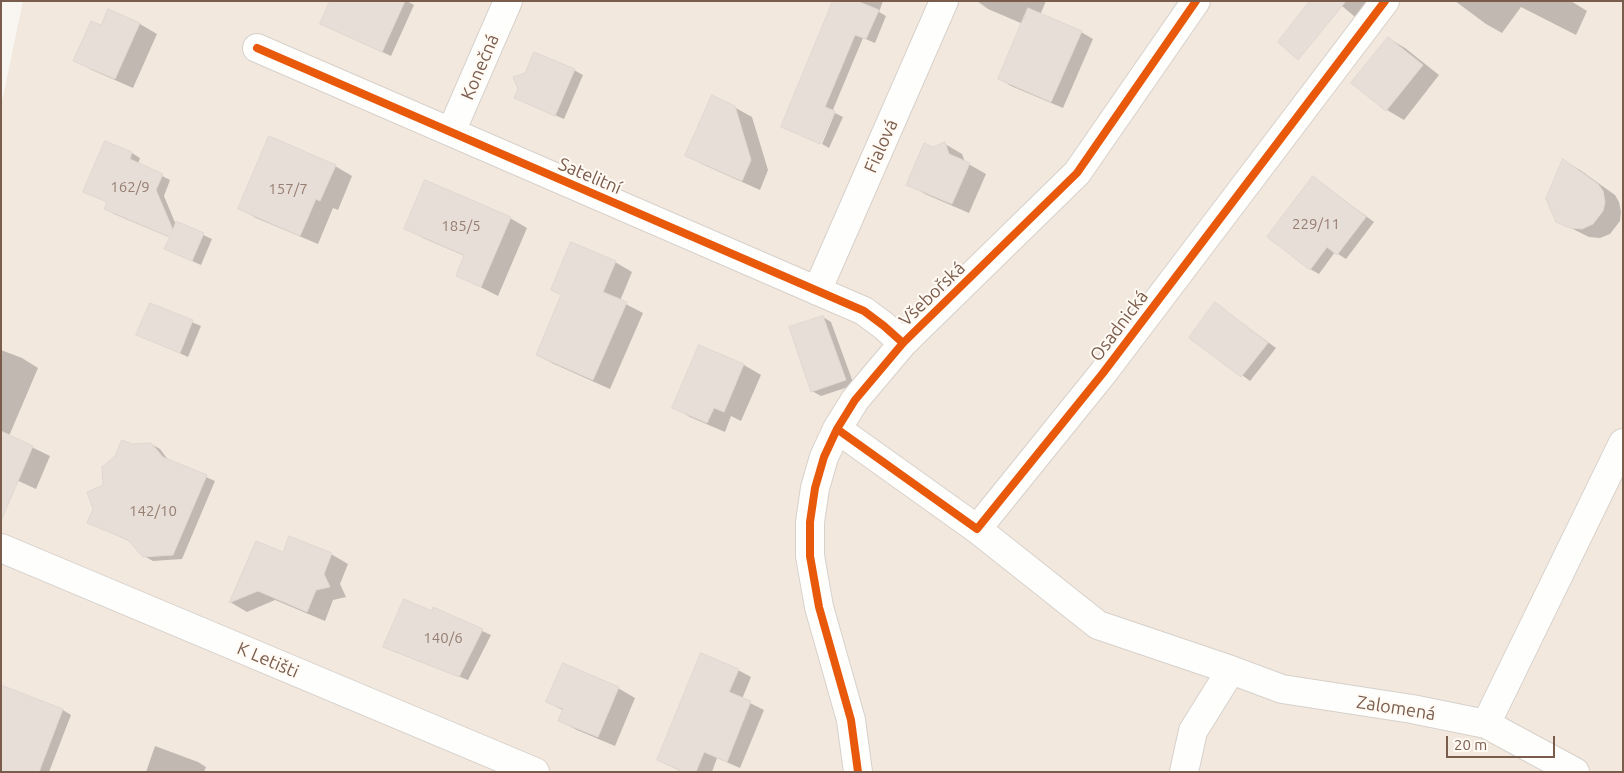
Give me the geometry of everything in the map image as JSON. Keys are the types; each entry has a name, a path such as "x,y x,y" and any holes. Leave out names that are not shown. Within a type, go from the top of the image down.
{"street":[{"name":"Konečná","path":"451,132 508,1"},
{"name":"Fialová","path":"817,291 944,1"},
{"name":"Všebořská","path":"858,772 851,720 819,607 810,556 810,522 815,488 824,457 837,428 855,400 903,343 1077,173 1196,1"},
{"name":"Osadnická","path":"977,529 1103,373 1385,1"},
{"name":"Satelitní","path":"257,48 864,311 903,343"},
{"path":"837,428 977,529"},
{"path":"1486,724 1623,443"},
{"name":"Zalomená","path":"977,529 1098,625 1282,689 1412,709 1486,724 1576,772"},
{"name":"K Letišti","path":"1,548 535,772"},
{"path":"1184,772 1193,731 1231,670"}],"shaded area":[{"path":"23,1 1623,1 1623,772 1,772 1,106"}],"building":[{"path":"330,1 405,1 382,52 320,24"},
{"path":"833,1 857,1 879,10 866,39 855,35 825,107 835,111 820,144 781,127"},
{"path":"1310,1 1346,1 1298,60 1278,42"},
{"path":"1028,8 1082,31 1051,102 998,79"},
{"path":"108,9 140,23 115,79 73,61 91,21 101,25"},
{"path":"1388,37 1423,65 1386,111 1351,83"},
{"path":"534,52 575,69 555,116 514,98 518,89 513,77 525,73"},
{"path":"712,95 735,106 751,160 742,181 685,156"},
{"path":"269,136 336,165 320,201 316,199 300,236 238,209"},
{"path":"105,141 132,152 130,159 163,174 156,190 173,230 176,221 204,233 192,261 164,249 170,237 104,209 107,202 83,192"},
{"path":"945,142 949,154 970,163 952,204 906,185 924,143 933,147"},
{"path":"1563,159 1598,184 1603,191 1605,202 1603,211 1593,224 1582,229 1570,228 1556,222 1546,199"},
{"path":"1313,176 1366,217 1337,255 1327,247 1310,270 1267,237"},
{"path":"425,180 511,217 481,287 456,276 464,255 404,229"},
{"path":"571,242 616,261 603,292 627,302 593,380 536,355 561,295 551,290"},
{"path":"1215,302 1268,343 1241,377 1189,338"},
{"path":"150,303 193,320 180,353 136,335"},
{"path":"823,316 846,380 811,392 789,327"},
{"path":"699,345 744,364 724,412 714,408 707,423 672,408"},
{"path":"1,431 33,446 1,521"},
{"path":"122,440 132,444 151,443 163,457 207,475 173,555 143,557 128,540 87,523 93,509 87,492 103,485 102,467 115,456"},
{"path":"289,536 332,553 324,574 330,587 316,590 307,612 258,591 229,603 256,541 283,552"},
{"path":"404,599 432,611 433,607 483,629 459,677 383,647"},
{"path":"701,653 739,669 729,692 751,701 727,762 704,752 696,772 684,772 657,760"},
{"path":"563,663 619,687 598,737 558,721 563,709 546,702"},
{"path":"1,685 63,709 39,772 1,772"}],"cycle path":[{"path":"858,772 851,720 819,607 810,556 810,522 815,488 824,457 837,429 855,400 903,343 1077,173 1196,1"},
{"path":"837,429 977,529 1103,373 1385,1"},
{"path":"257,48 864,311 903,343"}]}
